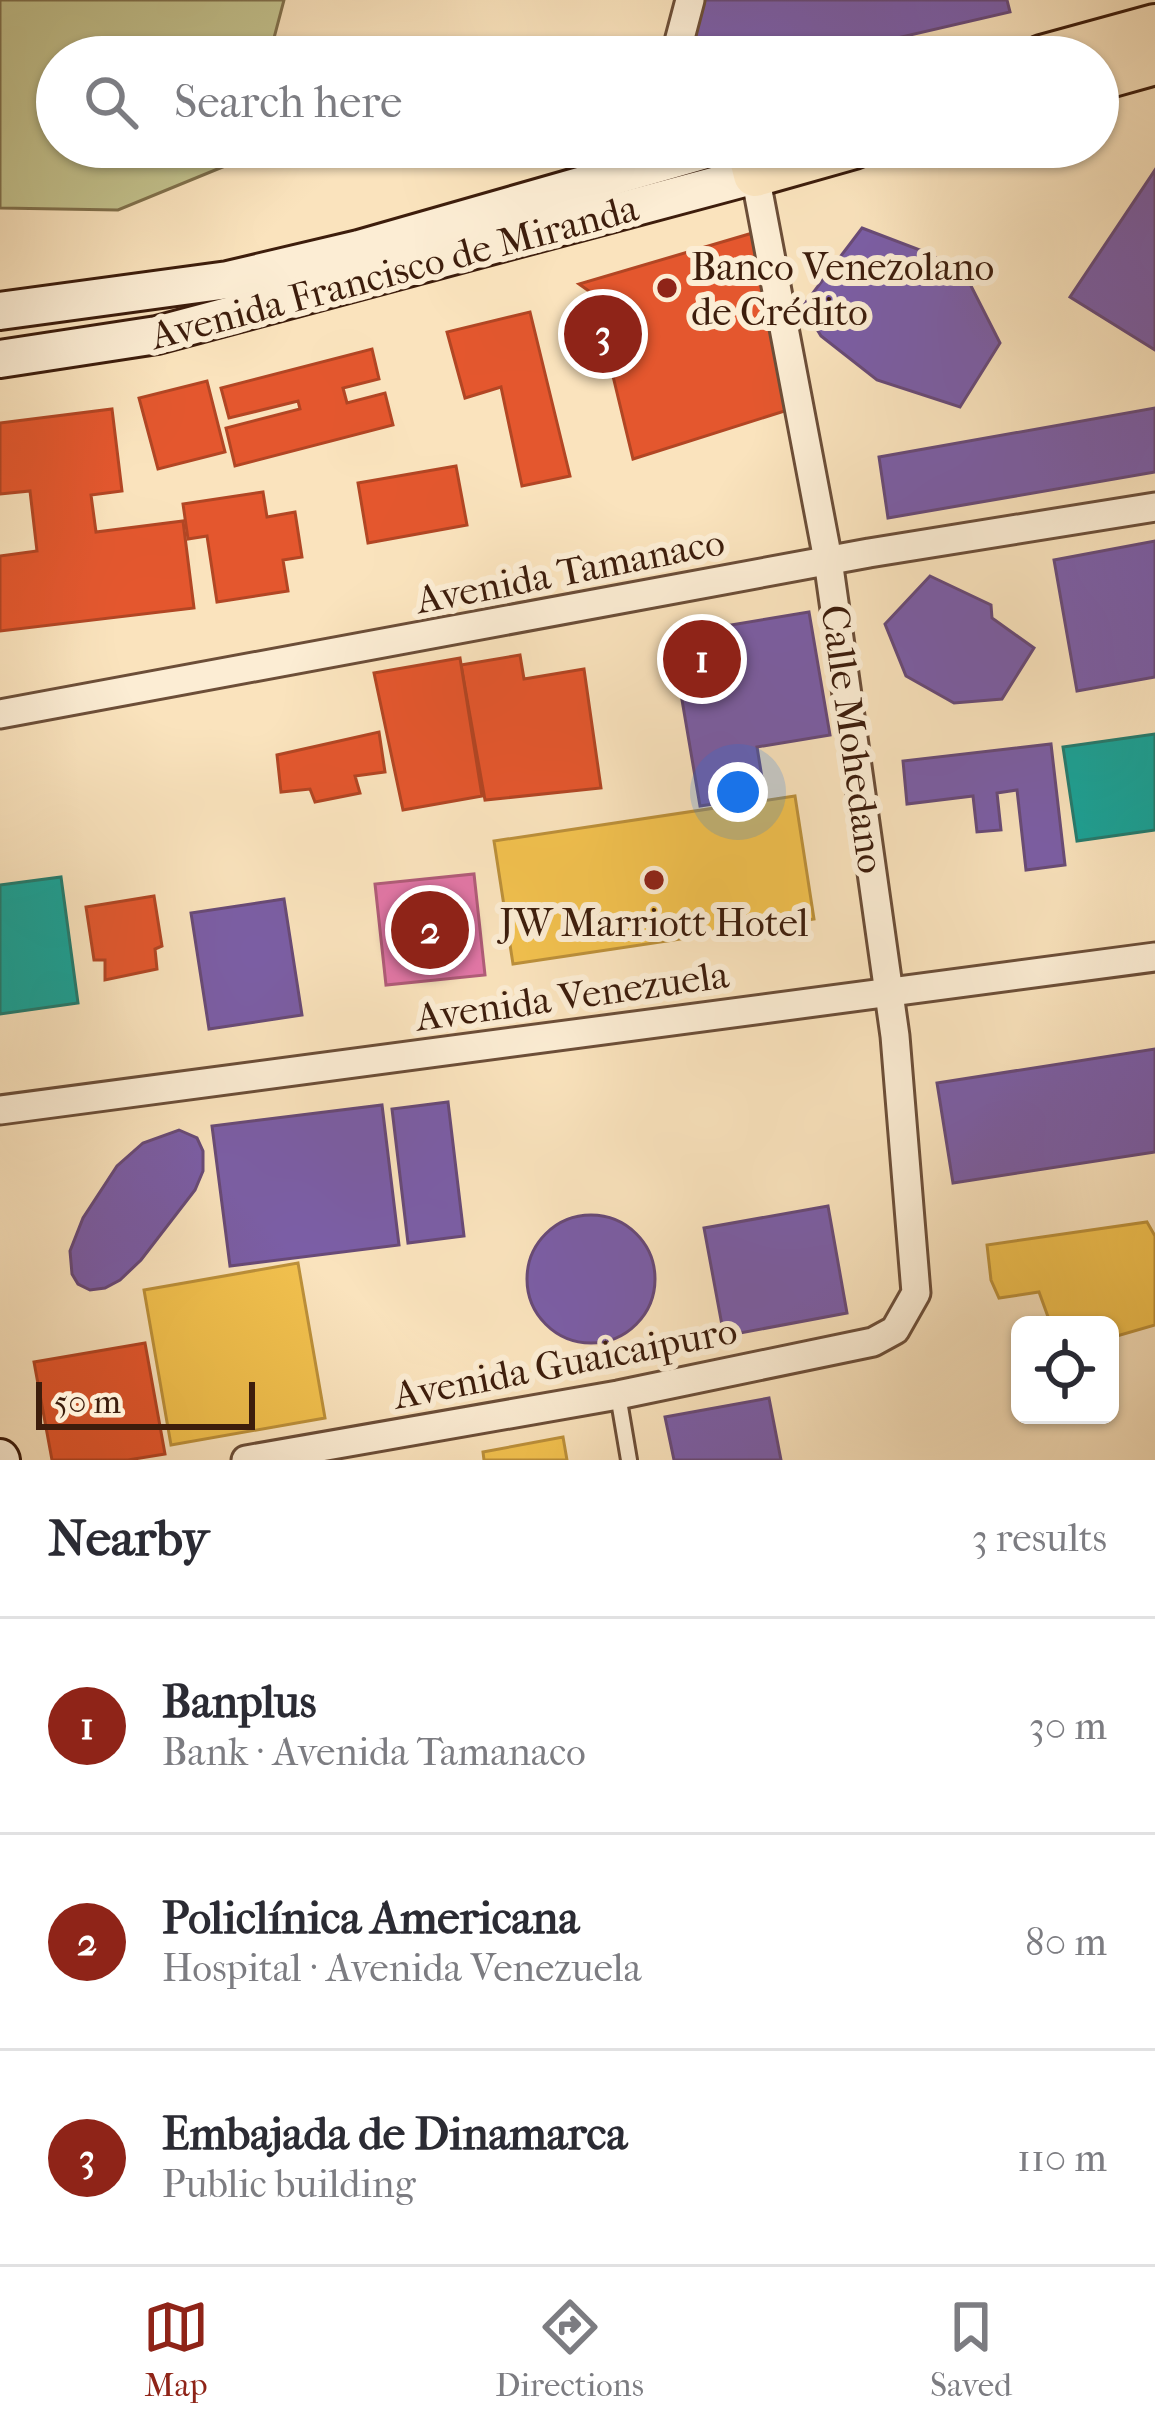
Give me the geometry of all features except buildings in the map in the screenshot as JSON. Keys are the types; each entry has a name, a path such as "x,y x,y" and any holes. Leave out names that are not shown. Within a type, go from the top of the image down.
{"main road":[{"path":"1119,36 1155,26"},
{"path":"1119,73 1155,63"},
{"name":"Avenida Francisco de Miranda","path":"0,311 228,280 359,250 614,168"},
{"name":"Avenida Francisco de Miranda","path":"0,359 158,335 727,168"},
{"path":"0,334 62,329 102,299"}],"street":[{"path":"681,36 690,0"},
{"name":"Calle Mohedano","path":"752,168 828,560 889,993 916,1293 895,1330"},
{"name":"Avenida Tamanaco","path":"0,714 828,560 1155,507"},
{"name":"Avenida Venezuela","path":"0,1109 1155,957"},
{"name":"Avenida Guaicaipuro","path":"246,1460 618,1395 873,1342 895,1330"}],"lane":[{"path":"618,1395 629,1460"}],"shaded area":[{"path":"0,0 284,0 275,36 36,36 36,168 220,168 118,210 0,208"}],"place":[{"name":"Banco Venezolano de Crédito","path":"667,288"},
{"name":"Embajada de Dinamarca","path":"603,334"},
{"name":"Banplus","path":"702,659"},
{"name":"JW Marriott Hotel","path":"654,880"},
{"name":"Policlínica Americana","path":"430,930"}]}
